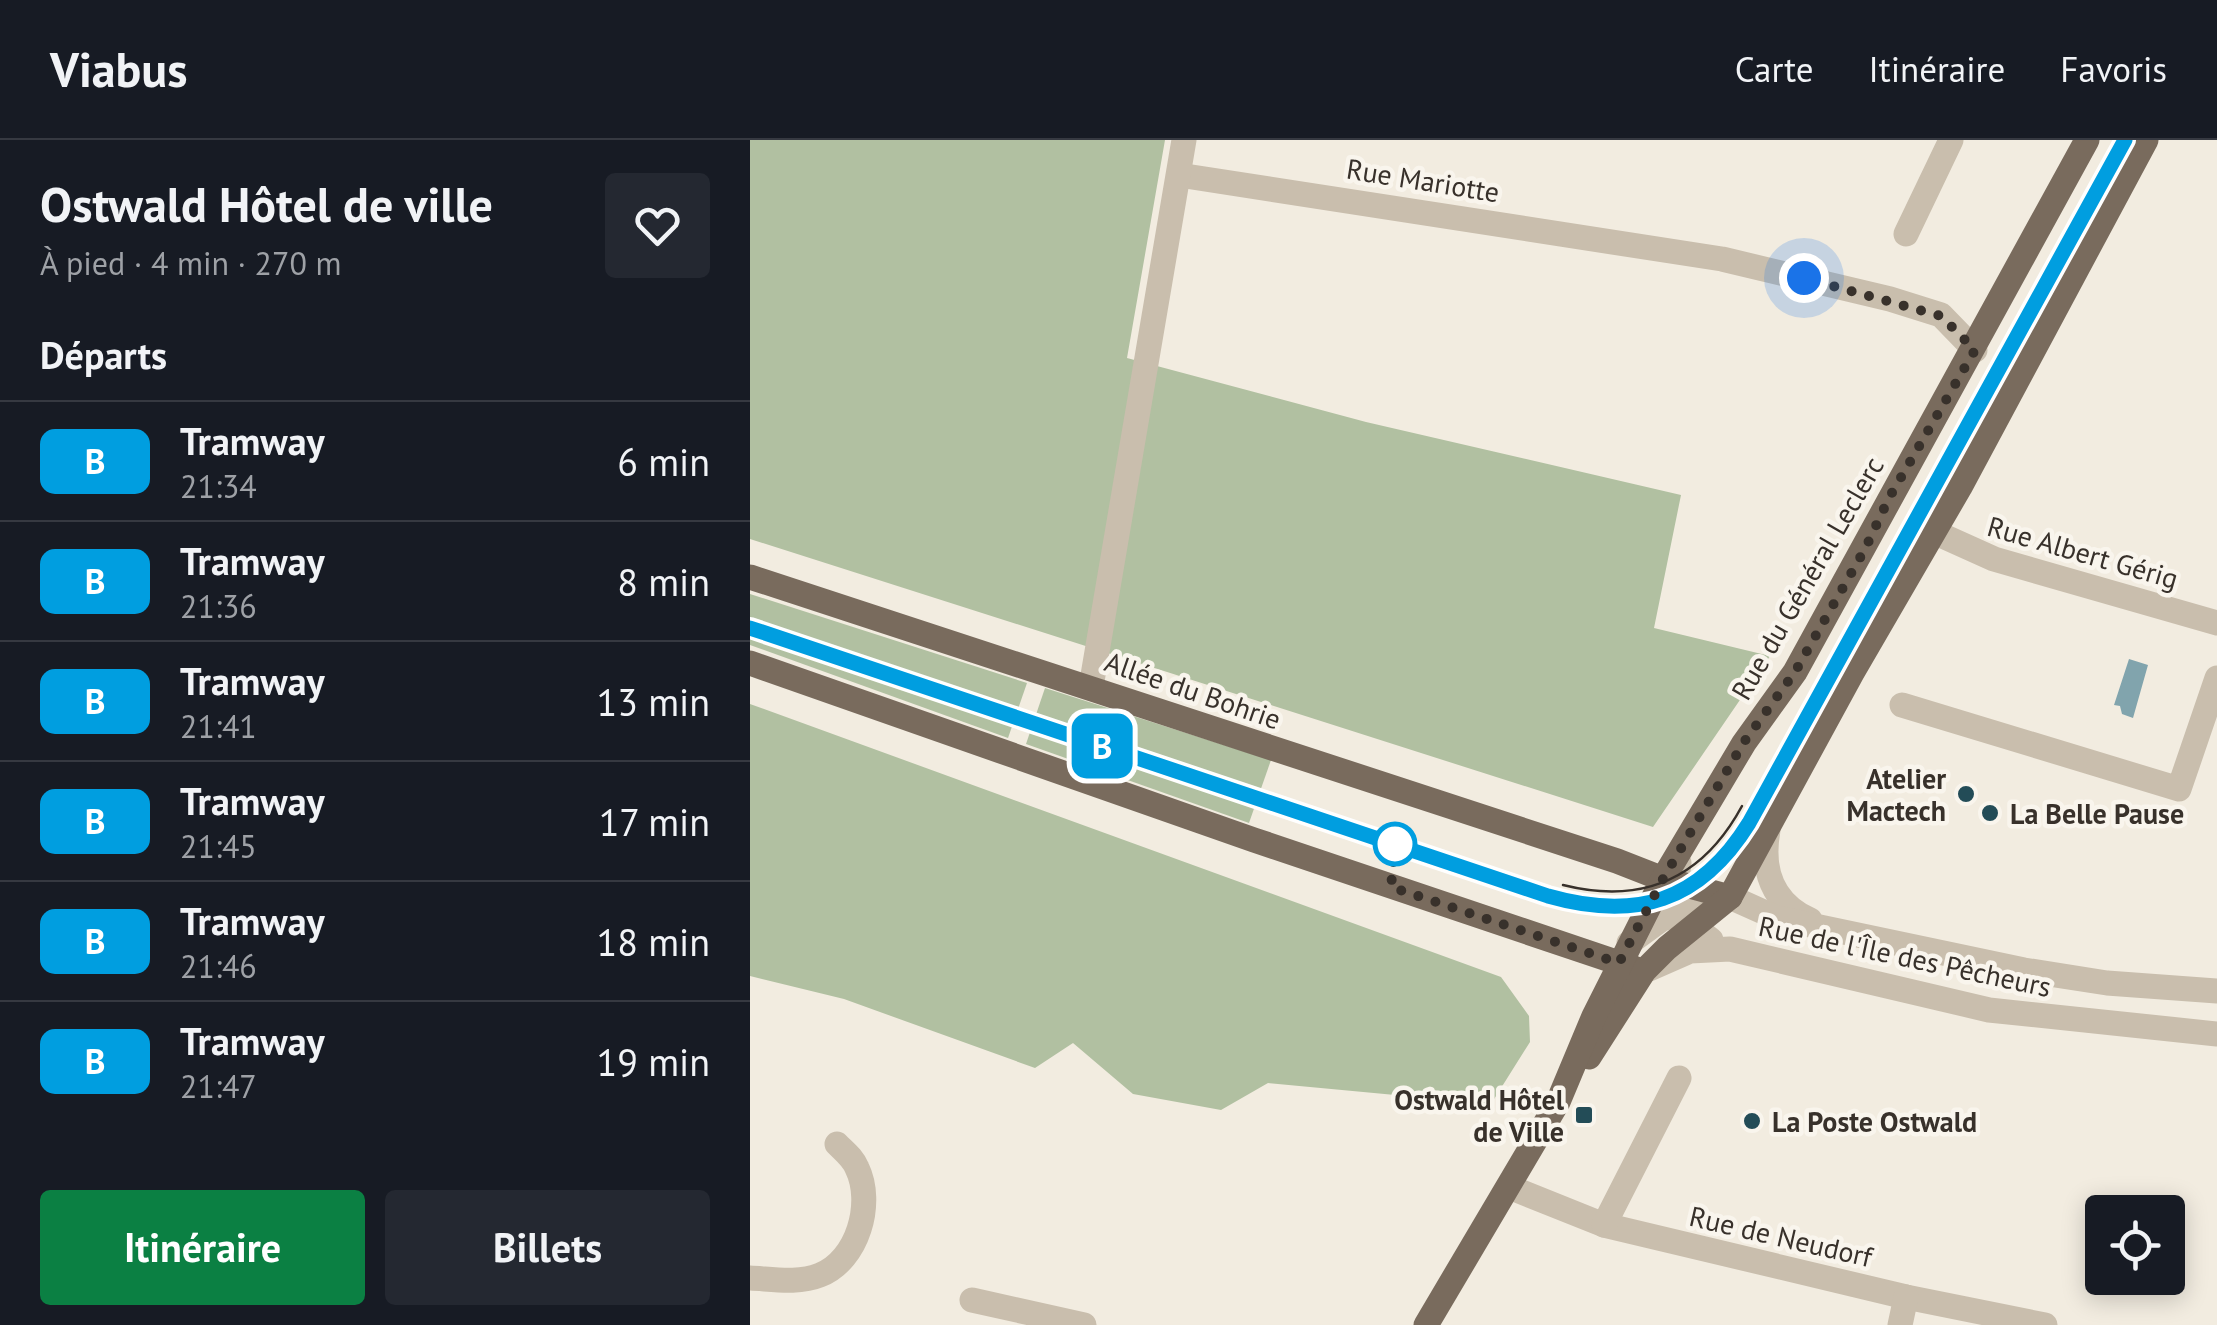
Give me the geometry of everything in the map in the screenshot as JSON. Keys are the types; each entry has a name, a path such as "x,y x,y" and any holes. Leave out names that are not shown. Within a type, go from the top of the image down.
{"main road":[{"name":"Rue du Général Leclerc","path":"1687,840 1744,742 1795,672 2088,140"},
{"path":"1426,1325 1558,1102 1644,971 1689,918 1732,902 1852,672 1934,532 2146,140"},
{"name":"Allée du Bohrie","path":"750,577 1631,865 1654,864 1687,840"},
{"path":"750,663 1562,945 1581,954 1596,975 1599,998 1594,1016"},
{"name":"Allée du Bohrie","path":"1617,861 1732,902"},
{"path":"1558,1102 1624,953 1670,881"},
{"path":"1562,945 1624,953 1644,971"}],"street":[{"path":"1091,687 1184,140"},
{"path":"1906,234 1950,140"},
{"name":"Rue Mariotte","path":"1179,175 1642,244 1788,274 1926,310 1952,324 1975,350"},
{"name":"Rue Albert Gérig","path":"1934,532 1994,559 2217,623"},
{"path":"1902,705 2179,790 2217,678"},
{"name":"Rue de l'Île des Pêcheurs","path":"1768,830 1767,869 1780,899 1794,912 1828,927"},
{"path":"1687,840 1670,881 1689,918 1730,949"},
{"name":"Rue de l'Île des Pêcheurs","path":"1732,902 1777,918 2074,979 2217,991"},
{"path":"1624,953 1644,929 1689,918"},
{"name":"Rue de l'Île des Pêcheurs","path":"1644,971 1690,951 1730,949 1989,1010 2217,1034"},
{"path":"1604,1225 1679,1078"},
{"path":"750,1278 792,1280 818,1276 840,1262 850,1248 860,1221 862,1183 852,1158 837,1144"},
{"name":"Rue de Neudorf","path":"1509,1188 1604,1225 2045,1325"},
{"path":"1900,1325 1906,1296"},
{"path":"972,1300 1084,1325"}],"green space":[{"path":"750,140 1165,140 1127,358 1366,422 1681,495 1654,628 1770,656 1653,827 750,539"},
{"path":"750,594 1027,683 1008,738 750,645"},
{"path":"1045,688 1271,760 1249,823 1026,744"},
{"path":"750,704 1501,977 1529,1016 1530,1042 1491,1104 1268,1083 1221,1110 1133,1094 1073,1043 1035,1068 844,999 750,976"}],"water":[{"path":"2129,659 2148,665 2133,718 2114,705"}],"tram line":[{"path":"750,628 1549,896 1610,906 1664,899 1709,872 1749,823 2125,140"},
{"name":"B","path":"750,628 1548,896 1613,908 1664,899 1708,874 1737,844 2125,140"},
{"path":"1563,885 1619,891 1668,880 1709,852 1742,806"}],"place":[{"name":"Atelier Mactech","path":"1966,794"},
{"name":"La Belle Pause","path":"1990,813"},
{"name":"Ostwald Hôtel de Ville","path":"1584,1115"},
{"name":"La Poste Ostwald","path":"1752,1121"}],"route":[{"path":"1395,844 1391,887 1619,963 1663,879 1744,742 1795,672 1975,350 1941,316 1804,278"}]}
